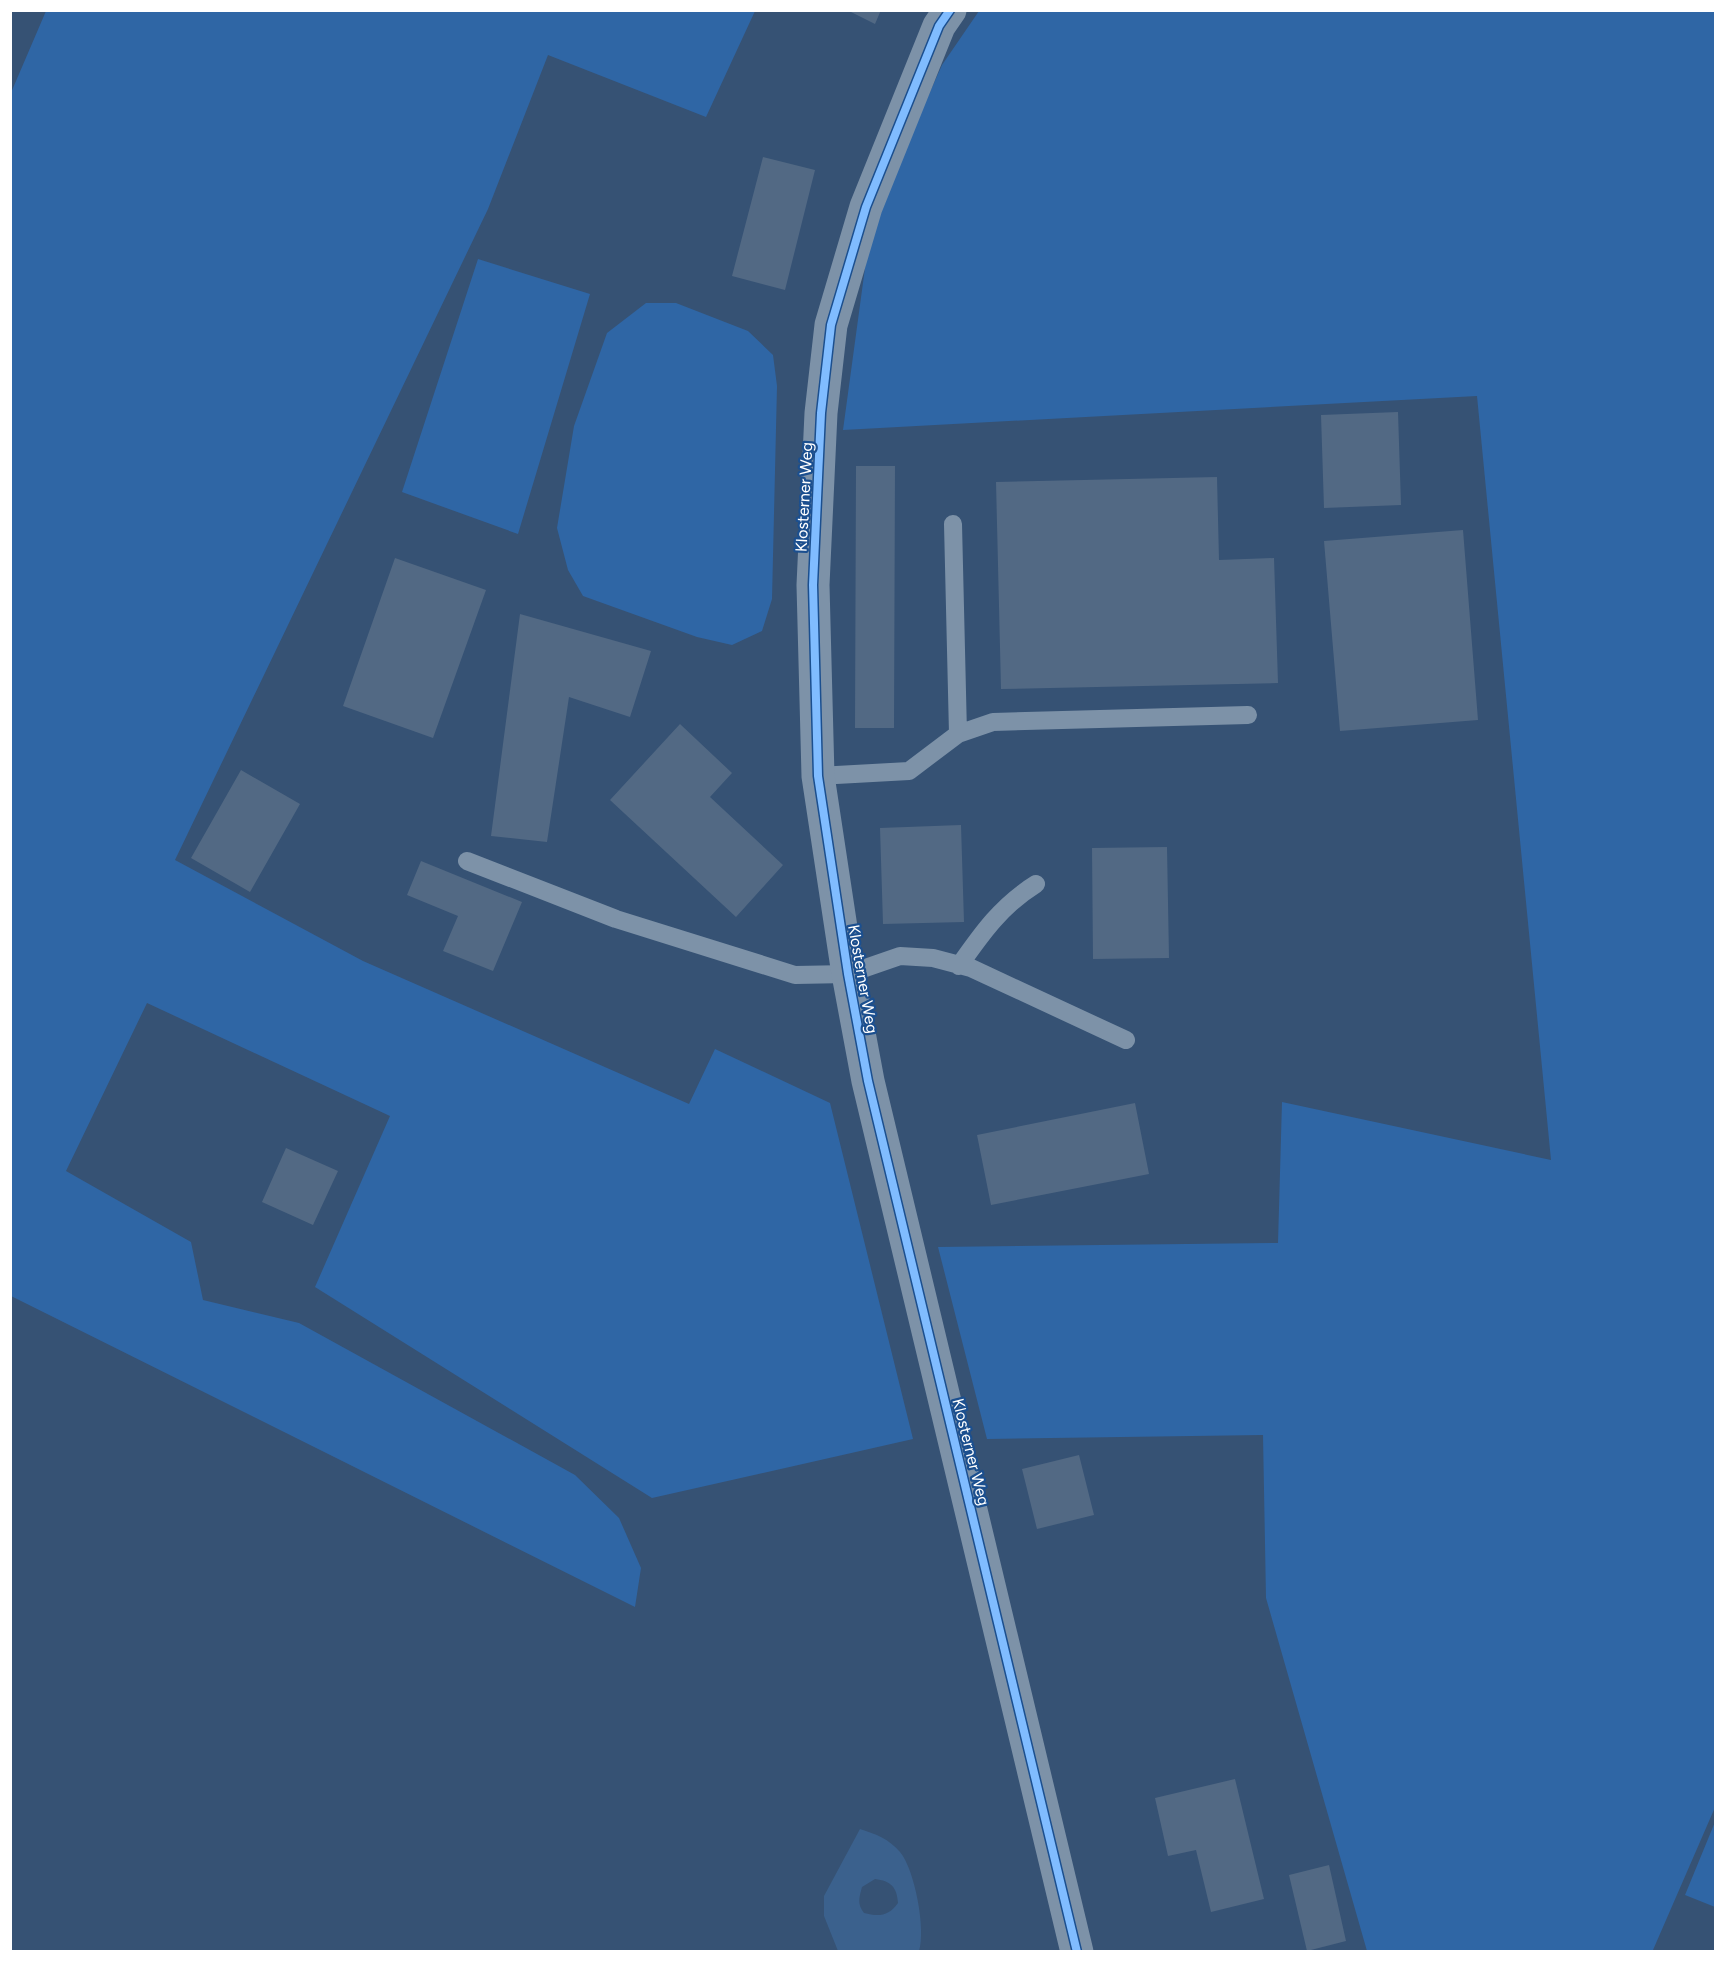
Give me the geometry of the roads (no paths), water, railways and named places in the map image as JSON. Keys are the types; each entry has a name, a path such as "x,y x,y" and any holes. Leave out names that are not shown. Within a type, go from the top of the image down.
{"street":[{"name":"Klosterner Weg","path":"950,10 939,26 866,207 831,325 821,413 813,585 818,776 848,974 868,1081 1077,1952"}],"lane":[{"path":"953,524 958,734"},
{"path":"818,776 909,771 958,734 993,722 1248,715"},
{"path":"467,861 616,919 795,975 848,974 900,956 933,958 959,966 1126,1040"},
{"path":"959,966 989,923 1017,896 1036,884"}]}
